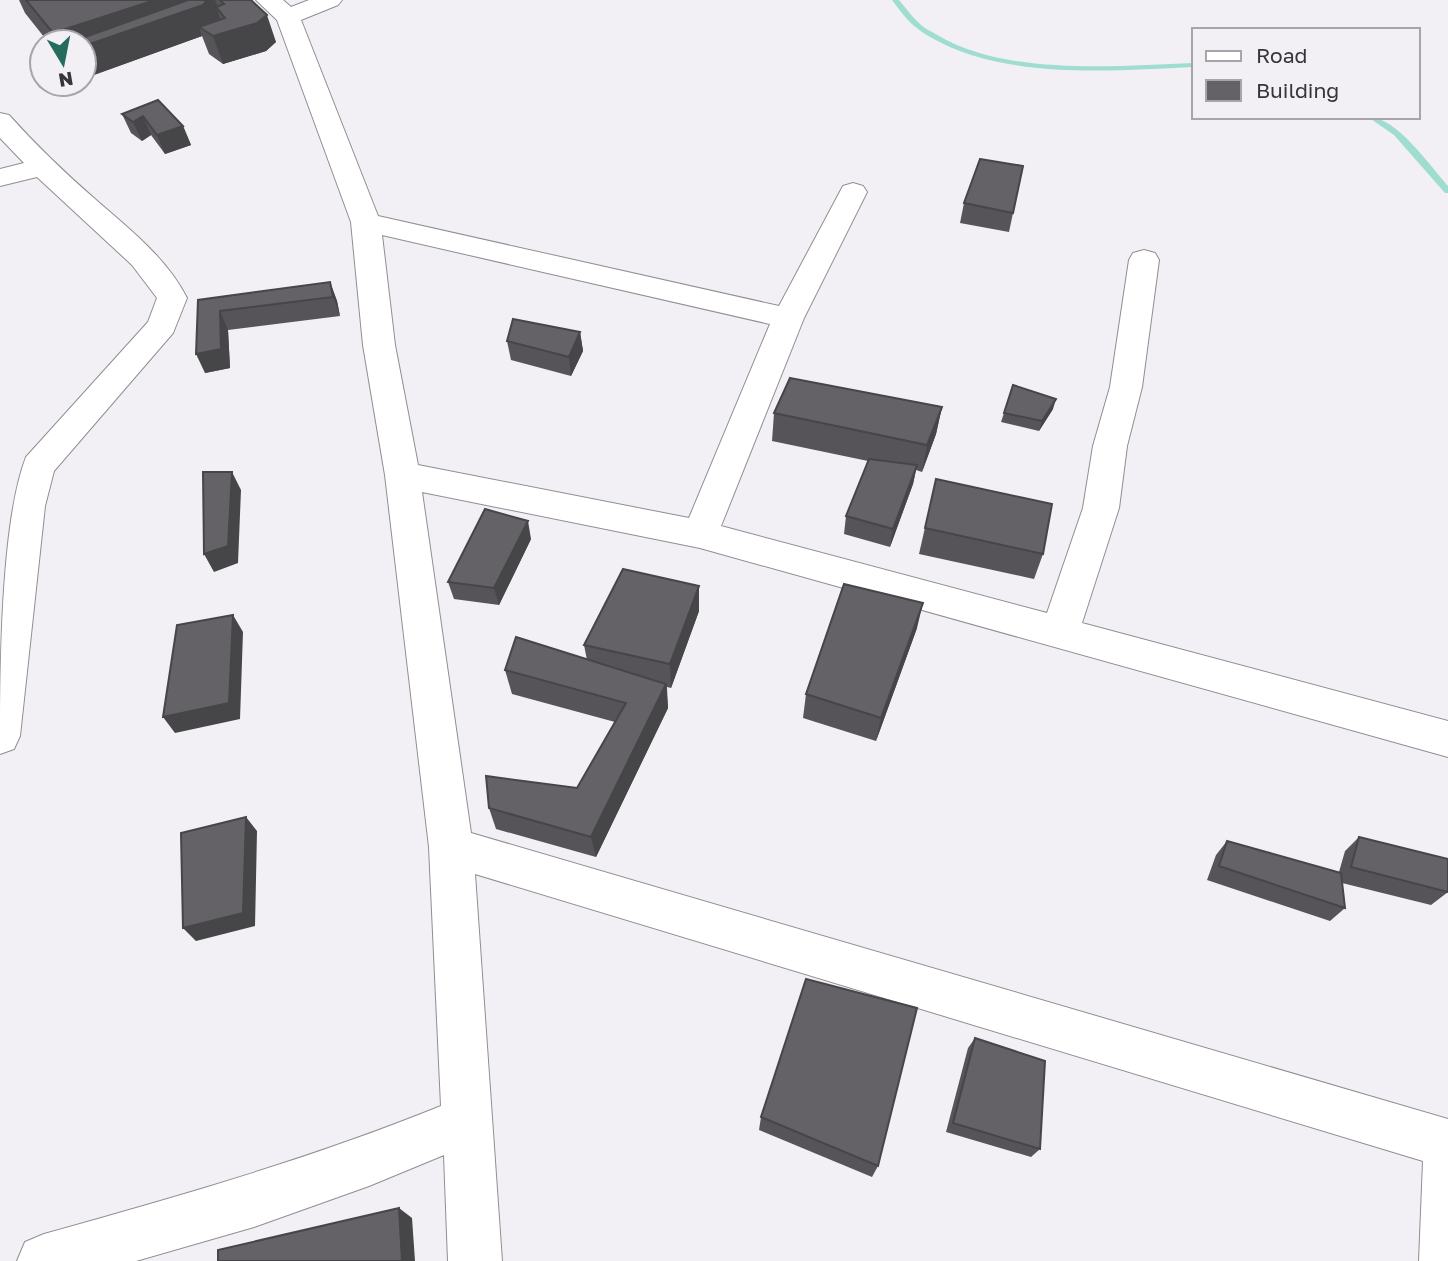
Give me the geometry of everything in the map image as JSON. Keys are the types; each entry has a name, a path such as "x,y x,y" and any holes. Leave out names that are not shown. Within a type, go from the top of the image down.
{"street":[{"path":"330,0 278,9 366,222 379,345 402,475 451,847 475,1261"},
{"path":"0,121 41,167 83,201 164,279 172,298 162,326 38,466 27,506 0,736"},
{"path":"0,178 41,167"},
{"path":"700,534 788,318 853,192"},
{"path":"366,222 788,318"},
{"path":"1059,633 1101,508 1110,446 1126,387 1144,260"},
{"path":"402,475 700,534 1448,739"},
{"path":"451,847 1448,1144"},
{"path":"44,1261 254,1201 369,1161 466,1121"},
{"path":"1446,1261 1448,1158"}],"building":[{"path":"26,0 155,0 68,28 49,28"},
{"path":"188,0 207,0 203,5 98,41 98,32"},
{"path":"220,0 251,0 267,15 257,23 213,36 199,27 225,18 216,7 224,4"},
{"path":"158,100 183,126 157,135 143,116 133,122 122,114"},
{"path":"980,159 1023,166 1013,213 964,203"},
{"path":"330,282 333,297 220,311 221,349 196,354 198,300"},
{"path":"513,319 580,332 569,357 507,341"},
{"path":"790,378 942,407 927,445 774,413"},
{"path":"1013,385 1056,399 1042,421 1004,413"},
{"path":"869,459 917,465 893,529 846,516"},
{"path":"203,472 232,472 228,546 204,554"},
{"path":"936,479 1052,504 1043,554 925,528"},
{"path":"485,509 528,521 494,588 448,582"},
{"path":"623,569 699,586 670,664 584,645"},
{"path":"844,584 923,603 881,718 806,694"},
{"path":"233,615 229,703 163,717 177,625"},
{"path":"516,637 666,684 591,837 489,808 486,776 577,788 626,703 505,670"},
{"path":"246,817 243,913 183,928 181,833"},
{"path":"1359,837 1448,859 1448,892 1351,867"},
{"path":"1227,841 1341,873 1345,908 1219,866"},
{"path":"806,979 917,1008 878,1166 761,1117"},
{"path":"975,1038 1045,1061 1040,1149 953,1123"},
{"path":"399,1208 402,1261 218,1261 218,1250"}],"waterway":[{"path":"895,0 919,27 951,46 990,58 1032,65 1075,67 1192,65"},
{"path":"1374,119 1397,133 1448,191"}]}
